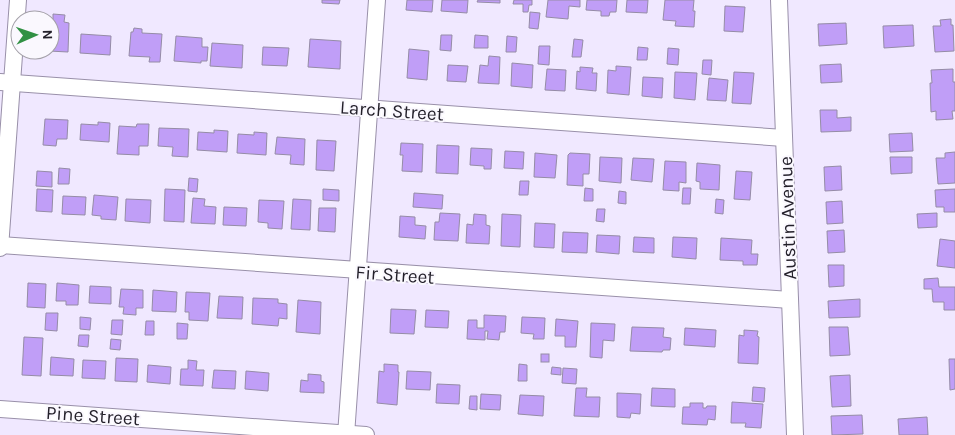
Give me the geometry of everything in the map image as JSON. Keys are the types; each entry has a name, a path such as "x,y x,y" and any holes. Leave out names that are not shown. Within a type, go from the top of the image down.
{"street":[{"path":"0,246 6,82 18,0"},
{"path":"346,434 377,0"},
{"name":"Austin Avenue","path":"779,0 795,435"},
{"name":"Larch Street","path":"6,82 784,138"},
{"name":"Fir Street","path":"0,246 790,300"},
{"name":"Pine Street","path":"0,409 366,435"}],"building":[{"path":"322,0 340,0 339,4 322,3"},
{"path":"407,0 433,0 432,12 406,10"},
{"path":"442,0 468,0 467,13 441,11"},
{"path":"478,0 500,0 500,3 477,2"},
{"path":"514,0 532,0 532,5 529,5 528,12 523,12 523,4 513,4"},
{"path":"548,0 580,0 580,7 569,6 568,19 546,17"},
{"path":"587,0 617,0 616,12 610,12 609,16 601,16 601,11 586,10"},
{"path":"627,0 648,0 647,13 626,12"},
{"path":"665,0 694,0 694,27 675,26 676,21 663,20"},
{"path":"725,6 745,7 743,32 724,31"},
{"path":"530,12 540,13 538,29 529,28"},
{"path":"60,15 65,15 64,22 69,23 68,52 60,52"},
{"path":"951,19 954,51 935,52 933,26 941,26 940,20"},
{"path":"846,23 847,44 819,46 818,24"},
{"path":"913,25 914,46 884,48 883,26"},
{"path":"134,28 142,29 142,33 162,34 160,62 149,62 150,57 129,56 131,32 133,32"},
{"path":"81,34 111,36 110,55 80,53"},
{"path":"441,35 452,35 451,51 440,50"},
{"path":"475,35 488,36 488,48 474,48"},
{"path":"176,36 202,38 202,47 208,47 207,61 201,61 201,63 174,61"},
{"path":"507,36 517,37 516,52 506,52"},
{"path":"310,39 341,41 340,69 308,67"},
{"path":"574,39 583,40 581,57 572,57"},
{"path":"212,43 243,45 242,68 210,66"},
{"path":"539,46 550,46 549,65 538,64"},
{"path":"263,47 289,48 287,66 262,65"},
{"path":"638,47 648,48 647,60 637,60"},
{"path":"668,48 679,49 678,65 667,64"},
{"path":"409,49 429,51 427,80 407,78"},
{"path":"489,56 500,57 499,84 478,83 480,65 488,66"},
{"path":"703,60 712,60 711,75 702,74"},
{"path":"512,63 533,65 532,88 511,86"},
{"path":"841,64 842,82 821,83 820,65"},
{"path":"448,65 468,66 466,82 447,81"},
{"path":"616,66 631,67 629,95 607,93 608,70 616,71"},
{"path":"580,67 593,68 592,73 597,73 596,91 576,89 577,71 580,72"},
{"path":"547,69 566,70 565,91 545,90"},
{"path":"953,69 955,111 952,111 953,119 936,120 936,111 931,112 931,70"},
{"path":"675,72 697,73 695,100 674,98"},
{"path":"734,72 754,73 751,104 732,103"},
{"path":"643,77 663,78 662,98 642,96"},
{"path":"709,78 728,80 726,101 707,100"},
{"path":"820,110 837,110 837,118 851,117 851,131 821,132"},
{"path":"45,119 68,120 67,139 57,139 56,146 43,145"},
{"path":"98,122 110,123 109,142 80,140 81,124 98,125"},
{"path":"137,124 149,124 148,146 139,146 139,155 117,154 119,126 136,127"},
{"path":"159,128 189,129 188,157 172,156 173,147 158,146"},
{"path":"214,130 228,131 227,152 197,150 198,132 214,133"},
{"path":"254,132 267,133 266,155 237,153 238,134 254,135"},
{"path":"912,133 913,151 890,152 889,134"},
{"path":"277,137 305,139 304,165 290,164 291,155 275,154"},
{"path":"317,140 336,141 334,171 316,170"},
{"path":"401,143 423,144 422,172 402,171 403,155 400,155"},
{"path":"437,145 459,146 458,174 436,173"},
{"path":"471,148 492,149 491,169 484,169 484,166 470,165"},
{"path":"505,151 524,152 523,169 504,168"},
{"path":"955,152 955,183 938,184 936,158 945,158 945,153"},
{"path":"535,153 557,155 555,178 534,177"},
{"path":"570,153 590,154 589,174 583,174 583,186 567,185 568,155"},
{"path":"600,157 622,158 621,183 599,181"},
{"path":"890,157 912,157 912,173 891,174"},
{"path":"633,158 654,159 652,182 631,180"},
{"path":"665,161 686,162 686,183 679,182 679,191 663,190"},
{"path":"697,163 720,165 719,190 700,189 700,182 696,181"},
{"path":"841,166 842,190 825,191 824,167"},
{"path":"59,168 70,169 69,184 58,184"},
{"path":"37,171 52,172 52,187 36,186"},
{"path":"736,171 752,172 750,200 734,199"},
{"path":"189,178 198,179 197,192 188,191"},
{"path":"520,181 529,181 528,195 519,195"},
{"path":"585,188 593,189 593,201 584,201"},
{"path":"683,188 691,188 690,204 682,204"},
{"path":"37,189 53,190 52,212 36,211"},
{"path":"165,189 185,190 184,222 164,221"},
{"path":"323,189 339,190 339,201 323,200"},
{"path":"955,189 955,212 944,212 944,207 936,207 935,190"},
{"path":"619,191 626,192 626,204 618,203"},
{"path":"414,193 443,195 442,209 413,207"},
{"path":"94,195 118,197 116,220 101,219 101,216 92,215"},
{"path":"63,196 86,197 85,215 62,214"},
{"path":"193,198 205,199 204,206 216,207 215,224 191,223"},
{"path":"126,199 151,200 150,223 125,221"},
{"path":"293,199 311,200 310,230 291,229"},
{"path":"716,199 724,200 723,214 715,213"},
{"path":"259,200 284,201 282,229 268,228 268,223 258,222"},
{"path":"842,201 843,223 827,224 826,202"},
{"path":"224,207 247,208 246,226 223,225"},
{"path":"319,208 336,208 335,232 318,231"},
{"path":"597,209 605,209 604,222 596,221"},
{"path":"440,213 460,214 458,241 434,240 435,222 439,222"},
{"path":"937,213 937,227 918,228 917,214"},
{"path":"474,214 486,215 486,225 490,226 489,244 466,243 467,224 473,225"},
{"path":"502,214 521,215 520,247 501,246"},
{"path":"400,216 415,217 415,225 426,226 425,239 399,237"},
{"path":"535,223 555,224 554,248 534,247"},
{"path":"844,230 845,252 828,253 827,231"},
{"path":"563,232 588,233 587,253 562,252"},
{"path":"597,235 620,236 619,254 596,252"},
{"path":"634,237 654,238 654,253 633,252"},
{"path":"673,237 697,238 696,259 672,257"},
{"path":"721,238 752,240 751,254 758,254 757,265 743,265 743,261 720,260"},
{"path":"940,239 955,241 955,268 937,266"},
{"path":"828,265 844,265 844,286 829,287"},
{"path":"938,278 939,287 955,287 955,310 944,310 944,302 933,302 932,289 924,289 924,279"},
{"path":"28,283 46,284 45,308 27,307"},
{"path":"57,283 79,285 78,305 66,305 66,301 56,301"},
{"path":"90,286 111,287 111,304 89,303"},
{"path":"121,289 143,290 143,308 136,308 136,315 123,314 124,307 119,307"},
{"path":"153,290 177,292 176,312 152,311"},
{"path":"186,292 210,293 208,321 189,320 189,312 185,312"},
{"path":"219,296 243,297 242,319 217,318"},
{"path":"253,298 278,299 278,303 287,304 287,319 279,318 278,326 252,324"},
{"path":"860,299 860,317 829,318 828,301"},
{"path":"298,300 321,302 320,334 296,332"},
{"path":"391,309 416,310 414,334 390,333"},
{"path":"426,310 449,311 448,328 425,327"},
{"path":"46,313 58,313 57,331 45,330"},
{"path":"484,315 506,316 505,332 500,332 499,340 487,339 488,331 485,331 485,340 467,339 468,320 477,320 477,328 484,328"},
{"path":"80,317 91,318 90,330 80,329"},
{"path":"522,317 545,318 544,339 533,339 534,334 521,333"},
{"path":"556,319 578,321 576,347 565,347 565,336 555,336"},
{"path":"112,320 123,320 122,335 111,334"},
{"path":"146,321 154,321 154,335 145,335"},
{"path":"177,323 188,324 187,339 177,339"},
{"path":"591,323 615,324 614,341 603,340 602,358 590,357"},
{"path":"632,327 664,328 663,337 671,338 670,350 663,350 662,352 630,351"},
{"path":"829,327 848,327 850,355 830,356"},
{"path":"685,328 716,330 715,347 684,345"},
{"path":"744,330 758,331 758,364 738,363 739,335 744,336"},
{"path":"79,335 89,335 88,347 78,346"},
{"path":"24,337 43,338 41,376 22,375"},
{"path":"111,339 121,340 120,350 110,349"},
{"path":"541,354 549,354 549,362 541,362"},
{"path":"51,357 74,359 73,376 50,375"},
{"path":"116,358 138,359 137,382 115,381"},
{"path":"949,359 955,359 955,389 950,390"},
{"path":"83,360 106,361 105,379 82,378"},
{"path":"188,360 197,361 196,370 204,370 203,386 180,385 181,369 188,369"},
{"path":"384,364 398,365 397,405 377,403 379,371 384,372"},
{"path":"519,364 527,365 527,381 518,381"},
{"path":"148,365 171,367 170,384 147,382"},
{"path":"552,367 561,368 561,375 551,374"},
{"path":"563,368 577,369 576,384 562,383"},
{"path":"214,370 236,371 235,389 212,388"},
{"path":"246,371 269,373 268,391 245,389"},
{"path":"407,371 431,372 430,390 406,389"},
{"path":"308,374 321,375 321,381 324,382 324,393 300,392 301,380 308,381"},
{"path":"850,375 851,406 832,407 830,376"},
{"path":"437,384 460,385 459,404 436,403"},
{"path":"753,387 765,388 764,402 752,401"},
{"path":"576,388 587,388 586,397 600,397 599,417 574,416"},
{"path":"652,388 675,389 675,407 651,406"},
{"path":"617,393 641,394 640,414 631,413 630,418 617,417"},
{"path":"481,394 501,395 500,410 480,409"},
{"path":"520,395 544,396 543,416 518,414"},
{"path":"470,396 477,396 477,410 469,409"},
{"path":"732,402 763,404 761,428 745,427 746,423 731,423"},
{"path":"690,403 703,403 703,408 716,406 715,420 708,419 707,425 682,424 683,407 690,407"},
{"path":"862,415 863,434 832,435 831,416"},
{"path":"927,417 928,435 899,435 898,419"}]}
